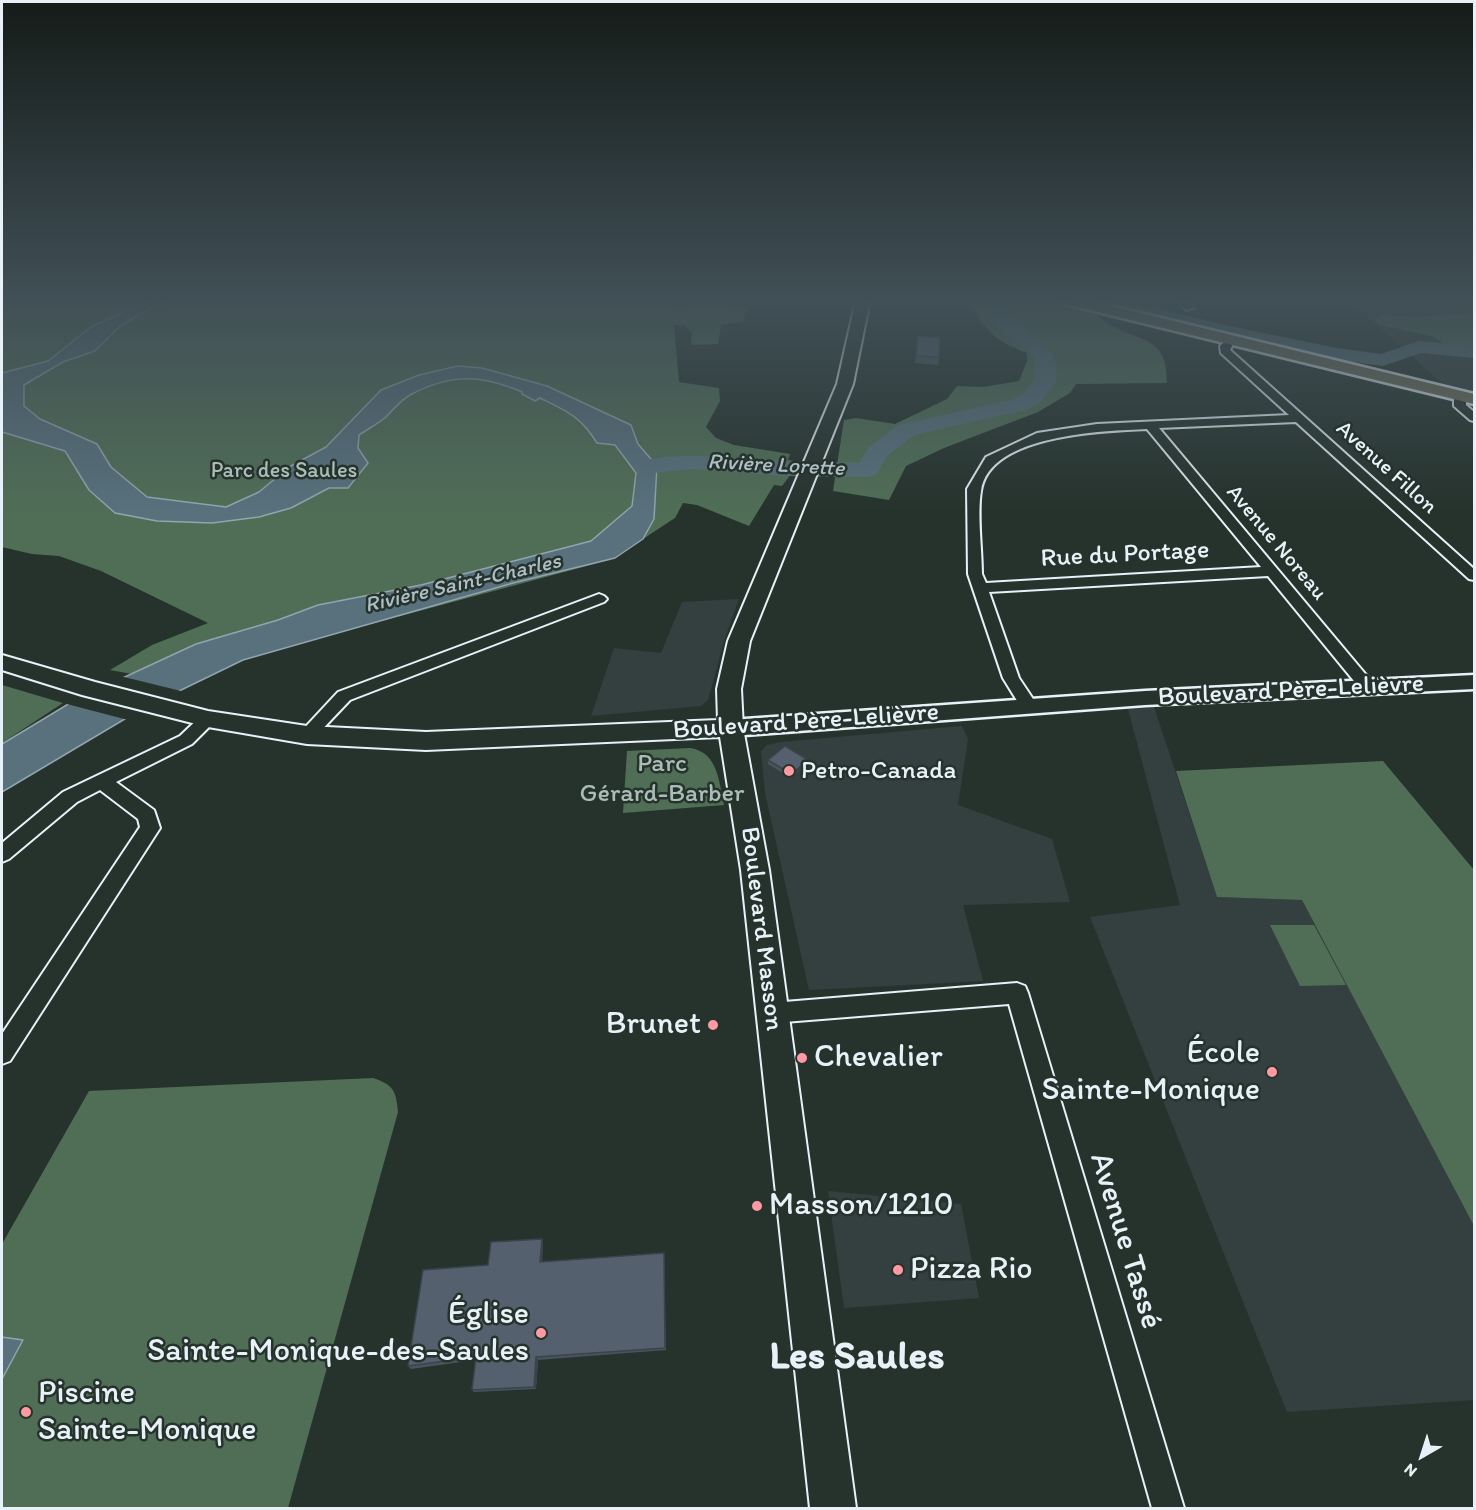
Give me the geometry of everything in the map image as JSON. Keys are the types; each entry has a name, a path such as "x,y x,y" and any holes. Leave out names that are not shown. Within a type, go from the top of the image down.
{"main road":[{"name":"Boulevard Masson","path":"833,1509 755,870 731,728 729,689 740,641 845,384 848,370"},
{"path":"1354,370 1467,398"},
{"name":"Boulevard Père-Lelièvre","path":"2,662 90,689 208,719 307,735 426,741 731,728"}],"street":[{"name":"Avenue Fillon","path":"1247,370 1474,576"},
{"path":"1467,398 1460,406 1474,418"},
{"path":"1030,708 1011,678 989,620 975,574 974,489 990,460 1041,436 1097,428 1300,418"},
{"name":"Avenue Noreau","path":"1150,425 1369,688"},
{"name":"Rue du Portage","path":"981,588 1273,571"},
{"path":"307,735 344,696 599,598"},
{"name":"Boulevard Père-Lelièvre","path":"731,728 1145,698 1474,682"},
{"path":"2,854 70,797 186,740 208,719"},
{"path":"2,1053 150,828 147,815 101,782"},
{"name":"Avenue Tassé","path":"772,1013 1017,993 1168,1509"}],"shaded area":[{"path":"1428,370 1474,370 1474,395 1449,389"},
{"path":"739,599 725,638 708,700 701,706 591,716 614,648 661,653 682,602"},
{"name":"École Sainte-Monique","path":"1153,704 1217,897 1302,900 1474,1226 1474,1400 1287,1412 1090,917 1180,905 1128,709"},
{"path":"962,726 968,739 958,805 1052,839 1070,902 963,905 983,981 809,990 765,793 761,751 767,745 781,742"},
{"path":"828,1191 961,1204 979,1298 844,1308"}],"green space":[{"name":"Parc des Saules","path":"2,370 678,370 679,382 719,388 720,401 706,427 716,438 734,445 790,454 788,460 800,462 782,486 774,485 749,526 697,505 683,503 675,518 643,539 647,530 609,560 267,652 132,674 110,670 152,645 208,623 101,571 59,556 32,554 2,547"},
{"path":"1023,370 1166,370 1167,383 1076,384 1070,393 1038,412 944,448 906,466 889,500 833,491 844,420 856,418 895,424 947,399 957,386 983,387 1019,381"},
{"path":"2,685 63,703 2,743"},
{"name":"Parc Gérard-Barber","path":"690,748 706,755 712,762 716,769 724,805 623,813 627,751"},
{"path":"1383,761 1474,870 1474,1226 1302,900 1217,897 1176,771"},
{"path":"1270,925 1314,925 1346,985 1300,986"},
{"path":"373,1078 390,1086 393,1090 398,1112 288,1508 2,1508 2,1244 89,1091"}],"water":[{"name":"Rivière Saint-Charles","path":"12,370 49,370 24,385 24,406 40,419 97,444 111,467 147,497 226,507 259,492 289,467 326,447 381,390 419,375 439,370 491,370 547,386 631,425 638,444 657,466 654,519 643,539 615,558 513,583 243,660 140,710 2,792 2,744 75,700 196,644 278,620 318,605 421,585 591,541 632,506 636,473 615,445 597,443 579,421 558,407 540,398 535,401 522,392 493,382 453,380 410,395 383,419 359,435 358,448 368,463 348,488 329,488 291,508 259,517 212,523 157,521 115,513 89,490 65,451 2,432 2,373"},
{"path":"2,1337 23,1340 2,1379"}],"pier":[{"path":"120,676 185,692 128,720 63,703"}],"building":[{"name":"Petro-Canada","path":"785,746 808,760 791,774 768,760"},
{"name":"Église Sainte-Monique-des-Saules","path":"542,1239 540,1262 664,1253 665,1348 536,1357 534,1387 472,1390 476,1357 408,1366 423,1270 488,1265 491,1242"}],"waterway":[{"name":"Rivière Lorette","path":"645,467 692,462 786,469 867,470 877,452 906,430 1018,405 1031,399 1046,380 1046,370"}],"place":[{"name":"Petro-Canada","path":"789,771"},
{"name":"Brunet","path":"713,1025"},
{"name":"Chevalier","path":"802,1058"},
{"name":"École Sainte-Monique","path":"1272,1072"},
{"name":"Masson/1210","path":"757,1206"},
{"name":"Pizza Rio","path":"898,1270"},
{"name":"Église Sainte-Monique-des-Saules","path":"541,1333"},
{"name":"Piscine Sainte-Monique","path":"26,1412"}],"district":[{"name":"Les Saules","path":"857,1358"}]}
